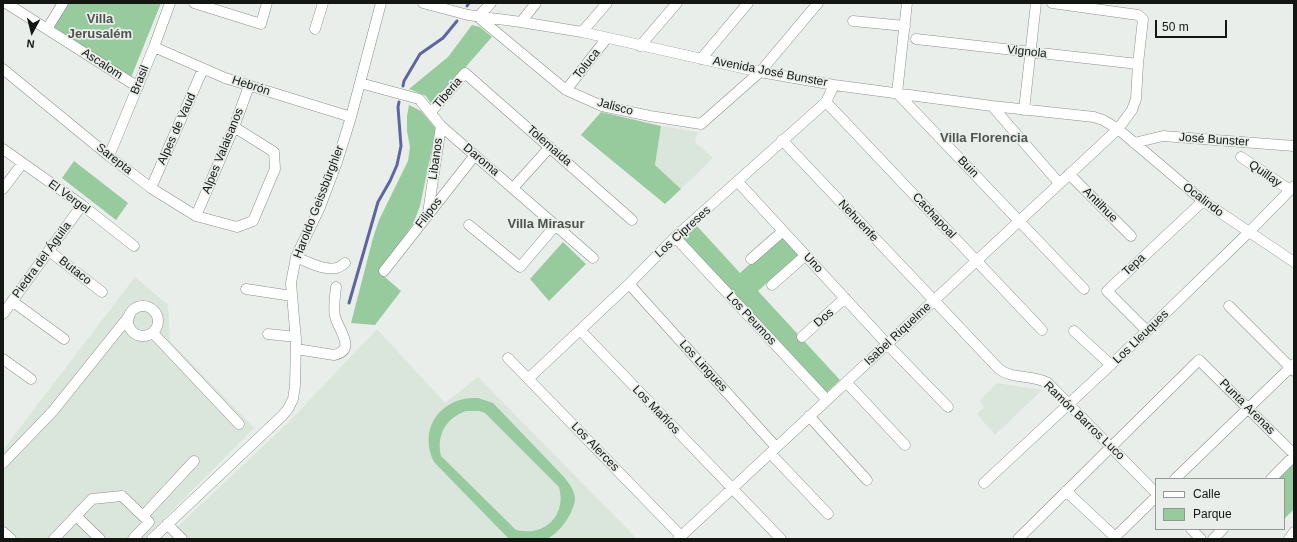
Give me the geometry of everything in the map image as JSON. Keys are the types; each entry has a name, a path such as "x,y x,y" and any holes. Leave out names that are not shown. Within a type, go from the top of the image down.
{"street":[{"name":"Ascalom","path":"6,3 138,87"},
{"path":"47,29 63,3"},
{"name":"Brasil","path":"109,156 154,47 170,3"},
{"path":"194,3 261,24 267,3"},
{"path":"315,30 323,3"},
{"name":"Haroldo Geissbürghler","path":"152,539 282,416 288,409 293,399 296,337 291,283 296,257 322,201 337,162 381,3"},
{"name":"Avenida José Bunster","path":"423,3 440,5 478,17 582,32 760,72 834,85 1024,110 1094,117 1103,120 1118,130"},
{"path":"478,17 491,3"},
{"path":"521,22 536,3"},
{"path":"582,32 607,3"},
{"path":"640,46 677,3"},
{"path":"701,59 748,3"},
{"path":"760,72 818,3"},
{"path":"897,93 907,3"},
{"path":"1024,110 1036,3"},
{"name":"Isabel Riquelme","path":"679,538 1118,130 1132,110 1136,99 1143,19 1138,15 1052,3"},
{"name":"Jalisco","path":"478,17 566,90 602,106 650,116 701,124 760,72"},
{"path":"853,20 905,26"},
{"name":"Toluca","path":"566,90 607,38"},
{"name":"Vignola","path":"916,39 1138,64"},
{"name":"Hebrón","path":"154,47 203,69 249,86 350,116"},
{"name":"Sarepta","path":"3,69 109,156 151,188 196,216 237,227 252,221 275,169 274,152 234,127"},
{"name":"Alpes de Vaud","path":"151,188 203,69"},
{"name":"Tiberia","path":"430,113 465,72"},
{"name":"Tolemaida","path":"465,72 632,220"},
{"name":"Daroma","path":"360,83 419,99 441,126 593,258"},
{"name":"Los Cipreses","path":"528,378 629,284 675,237 826,102 834,85"},
{"name":"Alpes Valaisanos","path":"196,216 234,127 249,86"},
{"name":"Buin","path":"897,93 1084,289"},
{"name":"Cachapoal","path":"826,102 1042,330"},
{"path":"992,106 1060,184"},
{"name":"Libanos","path":"428,215 441,126"},
{"name":"Ocalindo","path":"1118,130 1202,201 1294,262"},
{"name":"José Bunster","path":"1134,143 1163,136 1294,146"},
{"name":"Nehuenfe","path":"782,140 933,301"},
{"path":"513,188 550,147"},
{"name":"El Vergel","path":"3,149 22,164 82,205 134,246"},
{"name":"Filipos","path":"384,271 475,155"},
{"name":"Quillay","path":"1242,157 1292,188"},
{"path":"3,189 22,164"},
{"name":"Antilhue","path":"1069,174 1131,236"},
{"name":"Uno","path":"738,182 887,344 948,407"},
{"name":"Los Lleuques","path":"984,483 1112,365 1292,188"},
{"name":"Tepa","path":"1148,330 1107,291 1202,201"},
{"name":"Piedra del Águila","path":"3,314 82,205"},
{"path":"469,225 520,266 556,225"},
{"path":"752,259 783,231"},
{"name":"Los Peumos","path":"675,237 827,400"},
{"name":"Butaco","path":"49,251 102,292"},
{"path":"772,285 806,255"},
{"path":"296,257 315,265 328,268 337,268 344,263"},
{"name":"Los Lingues","path":"629,284 828,514"},
{"path":"296,349 334,355 338,354 344,349 344,337 337,323 334,310 336,287"},
{"path":"246,289 292,296"},
{"name":"Dos","path":"802,337 846,298"},
{"name":"Ramón Barros Luco","path":"933,301 1004,373 1043,380 1048,383 1155,492"},
{"path":"12,302 64,339"},
{"path":"3,464 53,411 130,315 136,308 141,306 151,308 158,316 158,326 153,333 147,336 142,336 133,332 129,324 130,315"},
{"path":"1176,478 1248,408 1293,368 1229,306"},
{"name":"Los Mañíos","path":"580,330 781,539"},
{"path":"1074,331 1112,365"},
{"path":"153,333 239,424"},
{"path":"268,334 296,337"},
{"name":"Los Alerces","path":"508,358 679,538"},
{"path":"3,360 31,379"},
{"name":"Punta Arenas","path":"1111,447 1199,360 1294,455"},
{"path":"846,382 906,445"},
{"path":"809,416 867,480"},
{"path":"1018,539 1111,447"},
{"path":"1272,478 1294,455"},
{"path":"143,516 194,461"},
{"path":"1066,491 1114,538 1155,498"},
{"path":"54,539 92,499 122,496 149,522 133,539"},
{"path":"76,516 100,539"},
{"path":"167,524 182,539"},
{"path":"1192,530 1201,539"},
{"path":"1213,539 1222,530"},
{"path":"3,532 11,539"},
{"path":"1289,539 1294,532"}],"shaded area":[{"path":"661,126 697,132 695,142 713,158 681,189 655,165"},
{"path":"135,277 168,305 170,341 254,428 144,539 3,539 3,450"},
{"path":"377,329 445,403 478,377 637,539 189,539 177,527 288,423"},
{"path":"997,383 1042,390 995,435 977,414 984,407 980,400"}],"green space":[{"path":"67,3 161,3 130,80 50,28"},
{"path":"472,25 480,27 492,37 432,105 426,96 409,89 448,57"},
{"path":"409,105 421,111 436,129 420,206 413,224 379,272 401,291 375,325 351,323 379,220 408,161 410,147 407,131 407,116"},
{"path":"601,112 661,126 655,165 681,189 665,204 581,135"},
{"path":"74,161 128,203 116,220 62,178"},
{"path":"697,226 740,273 782,235 801,256 770,284 768,282 758,291 840,380 825,394 681,240"},
{"path":"563,242 586,264 549,301 530,279"},
{"path":"478,398 493,403 569,483 575,498 572,509 561,528 551,537 538,540 509,539 434,462 430,450 430,429 440,411 459,400","holes":["466,411 479,411 485,413 559,487 561,497 560,507 551,522 544,527 536,530 516,530 441,456 441,434 448,423 453,418"]},
{"path":"1294,461 1294,509 1285,518 1285,478 1277,478"}],"waterway":[{"path":"403,86 404,81 420,54 443,38 457,21"},
{"path":"349,303 378,202 397,165 401,146 398,107 399,102"}],"district":[{"name":"Villa Jerusalém","path":"100,26"},
{"name":"Villa Florencia","path":"984,138"},
{"name":"Villa Mirasur","path":"546,224"}]}
